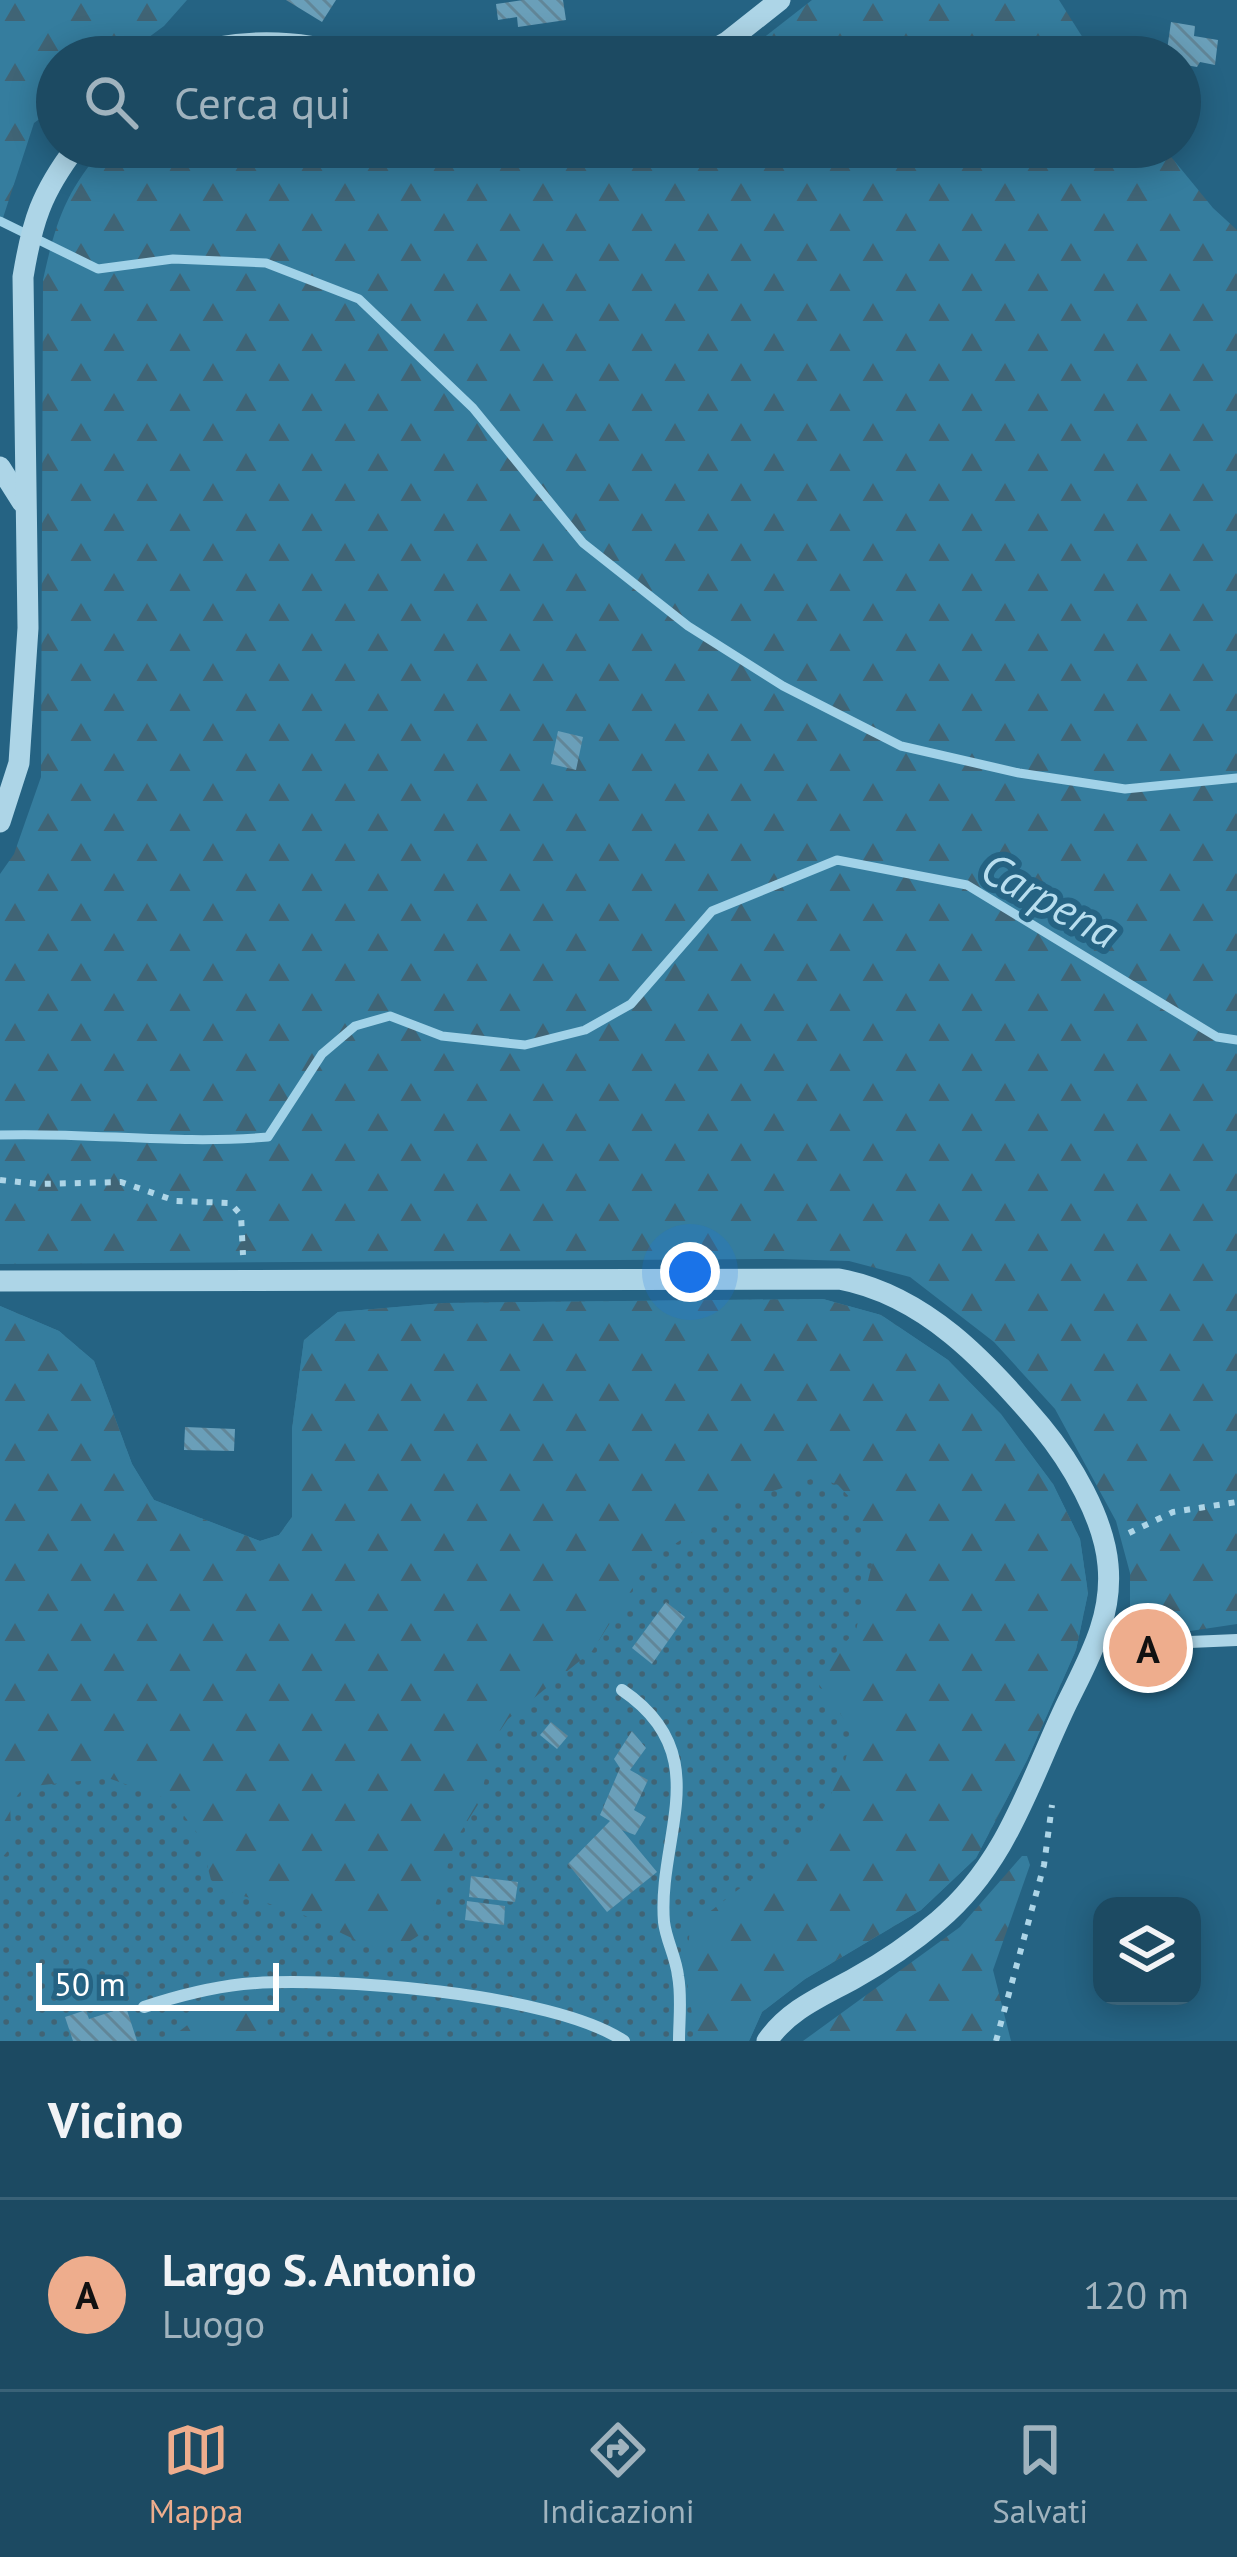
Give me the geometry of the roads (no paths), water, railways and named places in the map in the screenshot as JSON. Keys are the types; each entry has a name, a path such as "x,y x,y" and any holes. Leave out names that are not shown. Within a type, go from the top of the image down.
{"street":[{"path":"735,36 780,0"},
{"path":"0,823 20,764 28,628 22,278 32,221 47,184 60,168"},
{"path":"0,467 23,504"},
{"path":"0,1281 810,1277 869,1284 913,1306 964,1342 1046,1432 1082,1490 1105,1545 1108,1606 1096,1646 1013,1829 985,1874 939,1921 795,2012 767,2041"},
{"path":"1096,1646 1237,1640"},
{"path":"622,1690 657,1723 676,1772 678,1806 664,1927 680,1981 679,2041"},
{"path":"144,2007 191,1991 247,1984 361,1984 516,2003 604,2027 624,2041"}],"waterway":[{"path":"0,221 98,269 173,259 266,263 359,299 473,408 583,543 688,626 783,686 901,746 1019,773 1125,789 1237,778"},
{"name":"Carpena","path":"0,1135 268,1137 322,1054 355,1026 390,1016 442,1036 525,1045 585,1030 631,1004 712,911 837,860 967,885 1217,1037 1237,1040"}],"place":[{"name":"Largo S. Antonio","path":"1148,1648"}]}
